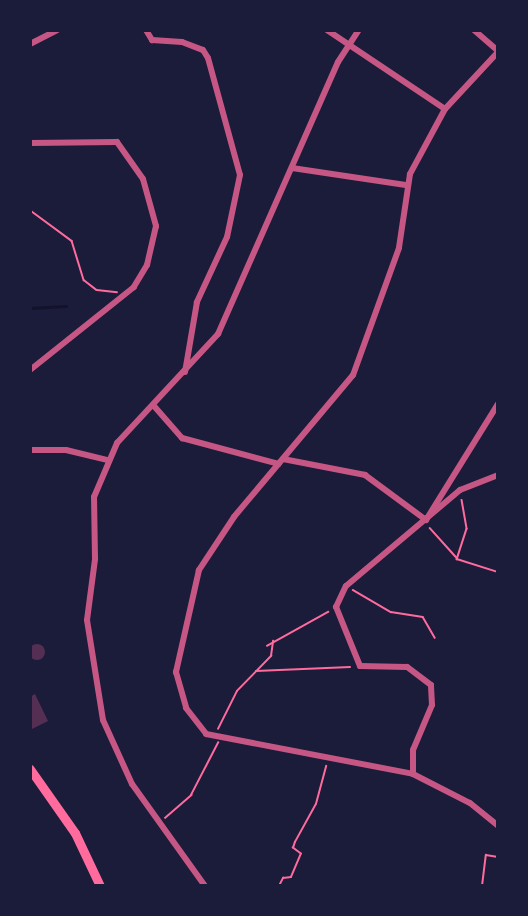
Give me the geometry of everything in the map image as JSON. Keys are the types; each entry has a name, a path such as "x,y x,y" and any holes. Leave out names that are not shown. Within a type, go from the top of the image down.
{"highway":[{"path":"30,769 75,833 100,886"}],"street":[{"path":"30,44 57,30"},
{"path":"146,30 152,40 203,50 230,125 240,176 227,237 192,320 185,372"},
{"path":"327,30 445,109"},
{"path":"205,886 158,824 121,765 94,688 87,608 95,559 94,498 107,460 185,372 223,325 348,44 359,30"},
{"path":"474,30 498,51 445,109 406,185 399,248 361,358 335,402 222,532 194,580 176,672 190,715 217,739 413,774 470,803 498,826"},
{"path":"30,143 114,140 132,159 147,188 156,225 147,265 124,298 30,370"},
{"path":"291,168 406,185"},
{"path":"426,520 498,404"},
{"path":"154,406 182,438 281,462 365,475 426,520"},
{"path":"30,450 66,450 107,460"},
{"path":"413,774 411,760 432,705 431,685 407,667 360,666 336,607 346,586 460,490 498,475"}],"path":[{"path":"30,210 72,241 84,280 97,290 112,288 124,298"},
{"path":"457,559 466,529 460,490"},
{"path":"426,520 457,559 498,572"},
{"path":"346,586 391,612 423,617 435,638"},
{"path":"267,646 336,607"},
{"path":"158,824 191,795 217,739 229,703 275,650 273,641"},
{"path":"256,671 360,666"},
{"path":"279,886 283,878 291,877 301,854 293,849 316,804 327,759"},
{"path":"482,886 486,855 498,857"}],"building":[{"path":"37,644 45,652 37,660 29,652"},
{"path":"35,694 48,721 30,730 30,697"}],"waterway":[{"path":"30,308 66,306"}]}
